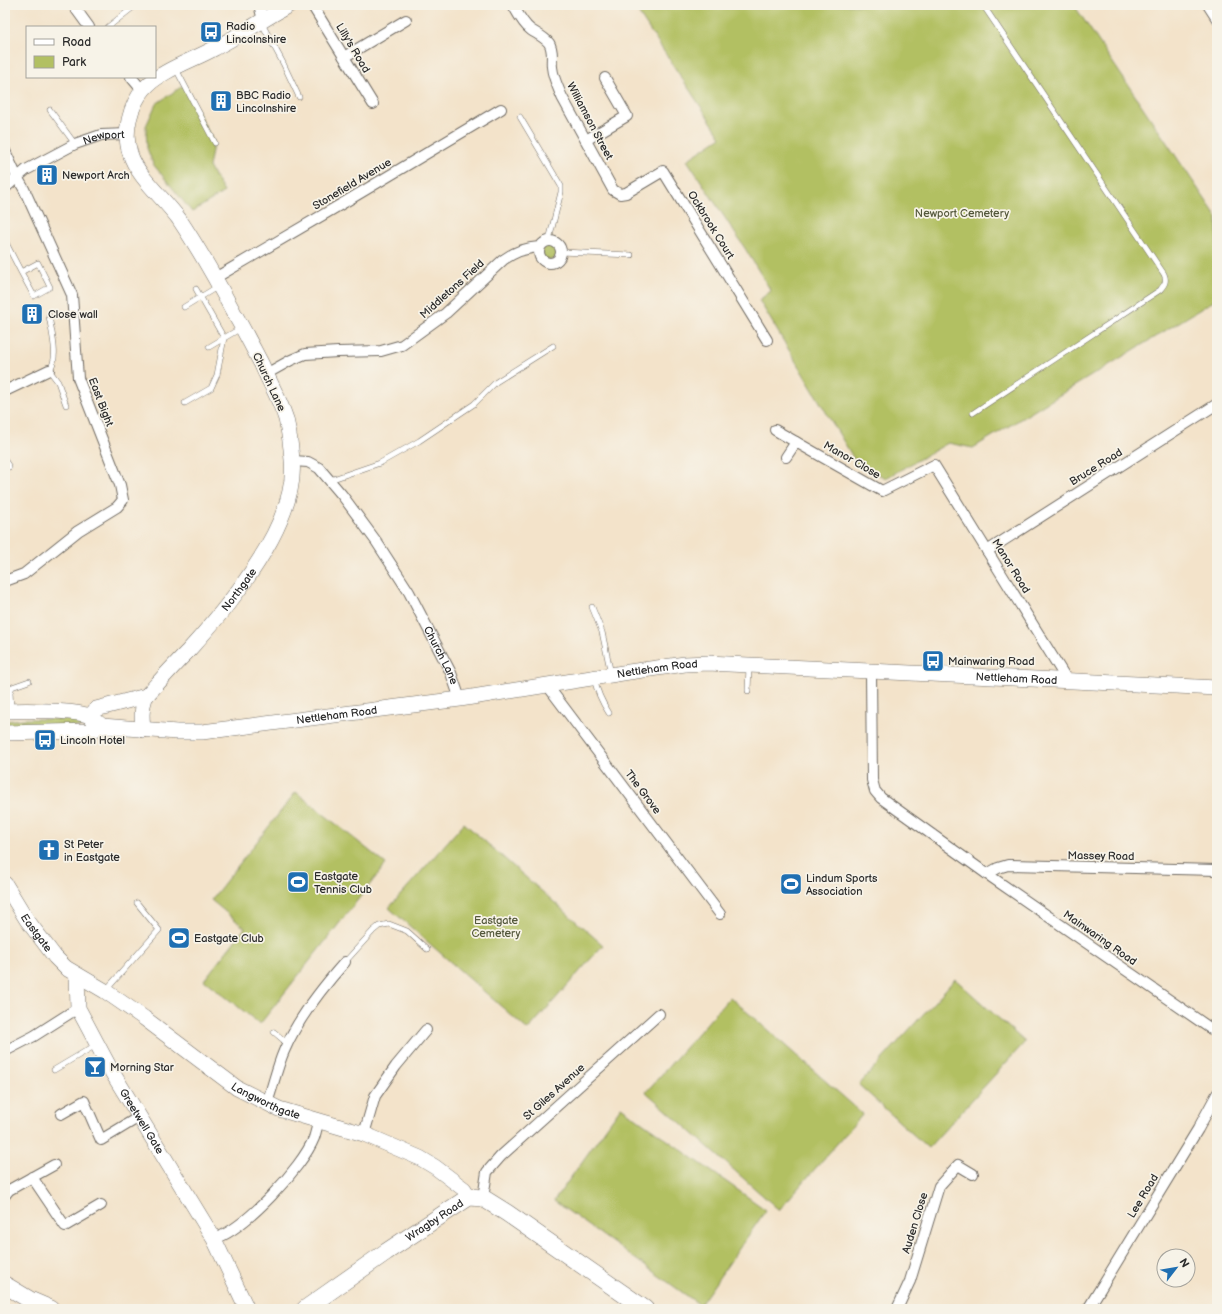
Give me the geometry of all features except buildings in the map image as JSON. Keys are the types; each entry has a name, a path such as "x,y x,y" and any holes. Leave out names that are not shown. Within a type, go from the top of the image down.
{"main road":[{"name":"Wragby Road","path":"305,1309 379,1256 476,1197"},
{"path":"476,1197 513,1217 645,1309"},
{"path":"5,1285 30,1300 51,1309"}],"street":[{"path":"73,5 88,26"},
{"path":"260,5 262,20"},
{"name":"Lilly's Road","path":"312,5 373,104"},
{"name":"Williamson Street","path":"512,5 530,29 549,44 553,54 552,67 562,97 613,190"},
{"path":"1208,5 1217,19"},
{"name":"Newport","path":"5,188 26,170 75,144 101,135 128,134 133,108 142,90 157,78 214,49 283,6"},
{"path":"344,57 406,20"},
{"path":"132,78 142,90"},
{"path":"586,140 627,116 605,78"},
{"name":"Stonefield Avenue","path":"217,282 345,202 501,109"},
{"name":"Church Lane","path":"128,134 129,151 135,164 178,218 217,282 266,374 279,400 286,421 292,462 308,462 314,464 330,480 376,541 409,592 451,673 460,700"},
{"path":"5,151 17,177"},
{"name":"Ockbrook Court","path":"613,190 620,194 626,193 663,172 767,340"},
{"name":"East Bight","path":"5,581 24,574 78,531 117,507 123,500 120,485 78,378 72,295 24,189 17,177"},
{"path":"539,247 538,254 542,260 552,263 556,261 561,252 559,245 553,240 549,240"},
{"name":"Middletons Field","path":"266,374 305,354 381,350 402,345 446,314 503,260 513,253 527,248 539,247 543,242 549,240"},
{"path":"5,392 32,374 49,370"},
{"name":"Bruce Road","path":"987,551 1217,404"},
{"path":"775,430 796,442 786,457"},
{"name":"Manor Close","path":"796,442 882,491 934,466"},
{"name":"Northgate","path":"146,696 216,619 254,569 278,525 286,504 291,486 292,462"},
{"name":"Manor Road","path":"934,466 1067,680"},
{"name":"Nettleham Road","path":"102,726 143,730 202,732 460,700 685,664 708,663 1217,688"},
{"name":"Mainwaring Road","path":"871,670 872,780 875,791 881,798 987,874 1217,1033"},
{"name":"The Grove","path":"547,685 720,914"},
{"path":"90,717 96,709 146,696 142,715 143,730"},
{"path":"8,711 75,713 90,717 102,726"},
{"path":"5,734 90,731 102,726"},
{"name":"Massey Road","path":"987,874 998,868 1008,866 1217,870"},
{"name":"Eastgate","path":"5,884 27,920 55,957 66,968 77,975"},
{"path":"267,1103 288,1044 310,1004 345,962"},
{"name":"Langworthgate","path":"77,975 105,991 144,1018 237,1088 279,1109 364,1134 425,1161 476,1197"},
{"name":"Greetwell Gate","path":"77,975 78,1008 139,1117 214,1239 247,1309"},
{"path":"5,1051 34,1036 78,1008"},
{"name":"St Giles Avenue","path":"476,1197 487,1172 500,1156 659,1014"},
{"path":"364,1134 376,1096 396,1066 426,1030"},
{"name":"Lee Road","path":"1088,1309 1198,1129 1217,1094"},
{"path":"61,1114 84,1101 101,1140 139,1117"},
{"path":"214,1239 226,1235 249,1216 281,1185 308,1150 314,1138 319,1120"},
{"path":"5,1195 9,1190 54,1165"},
{"name":"Auden Close","path":"897,1309 910,1281 939,1186 958,1165 973,1174"},
{"path":"32,1177 65,1226 101,1205"}],"lane":[{"path":"109,26 136,5"},
{"path":"973,413 1160,290 1165,284 1166,278 1156,260 984,5"},
{"path":"262,20 299,97"},
{"path":"175,68 215,143"},
{"path":"50,110 75,144"},
{"path":"520,117 561,186 561,192 549,240"},
{"path":"5,240 21,272 34,296 50,287 38,263 21,272"},
{"path":"561,252 631,255"},
{"path":"184,307 200,297 217,282"},
{"path":"185,403 211,388 217,375 224,338 196,289"},
{"path":"49,316 55,356 52,367 49,370 58,382 66,405"},
{"path":"209,347 242,328"},
{"path":"330,480 380,463 419,441 474,404 496,382 553,346"},
{"path":"5,461 9,466"},
{"path":"592,607 602,632 612,675"},
{"path":"748,691 749,664"},
{"path":"594,678 597,692 609,713"},
{"path":"8,711 12,687 28,681"},
{"path":"5,682 10,692"},
{"path":"105,991 159,930 136,903"},
{"path":"345,962 373,931 379,926 389,924 407,931 427,949"},
{"path":"274,1032 288,1044"},
{"path":"54,1070 97,1044"}],"green space":[{"name":"Newport Cemetery","path":"633,5 893,5 895,8 903,9 909,5 1074,5 1217,217 1217,299 973,448 948,443 886,478 857,464 759,300 771,291 687,160 721,137"},
{"path":"184,85 214,143 209,167 224,192 192,212 153,164 147,148 146,126 156,104"},
{"path":"547,244 553,244 558,249 556,258 553,260 547,260 542,255 542,249"},
{"path":"23,719 74,719 93,722 94,726 5,730 5,721"},
{"name":"Eastgate Tennis Club","path":"296,792 386,864 260,1024 204,980 245,928 211,900"},
{"name":"Eastgate Cemetery","path":"464,823 603,945 528,1030 389,908"},
{"path":"955,979 1025,1042 928,1148 859,1085"},
{"path":"730,997 863,1114 779,1210 646,1092"},
{"path":"621,1107 766,1210 700,1305 554,1201"}],"place":[{"name":"Radio Lincolnshire","path":"211,32"},
{"name":"BBC Radio Lincolnshire","path":"221,101"},
{"name":"Newport Arch","path":"47,175"},
{"name":"Close wall","path":"32,314"},
{"name":"Mainwaring Road","path":"933,661"},
{"name":"Lincoln Hotel","path":"45,740"},
{"name":"St Peter in Eastgate","path":"49,850"},
{"name":"Eastgate Tennis Club","path":"298,882"},
{"name":"Lindum Sports Association","path":"791,884"},
{"name":"Eastgate Club","path":"179,938"},
{"name":"Morning Star","path":"95,1067"}]}
